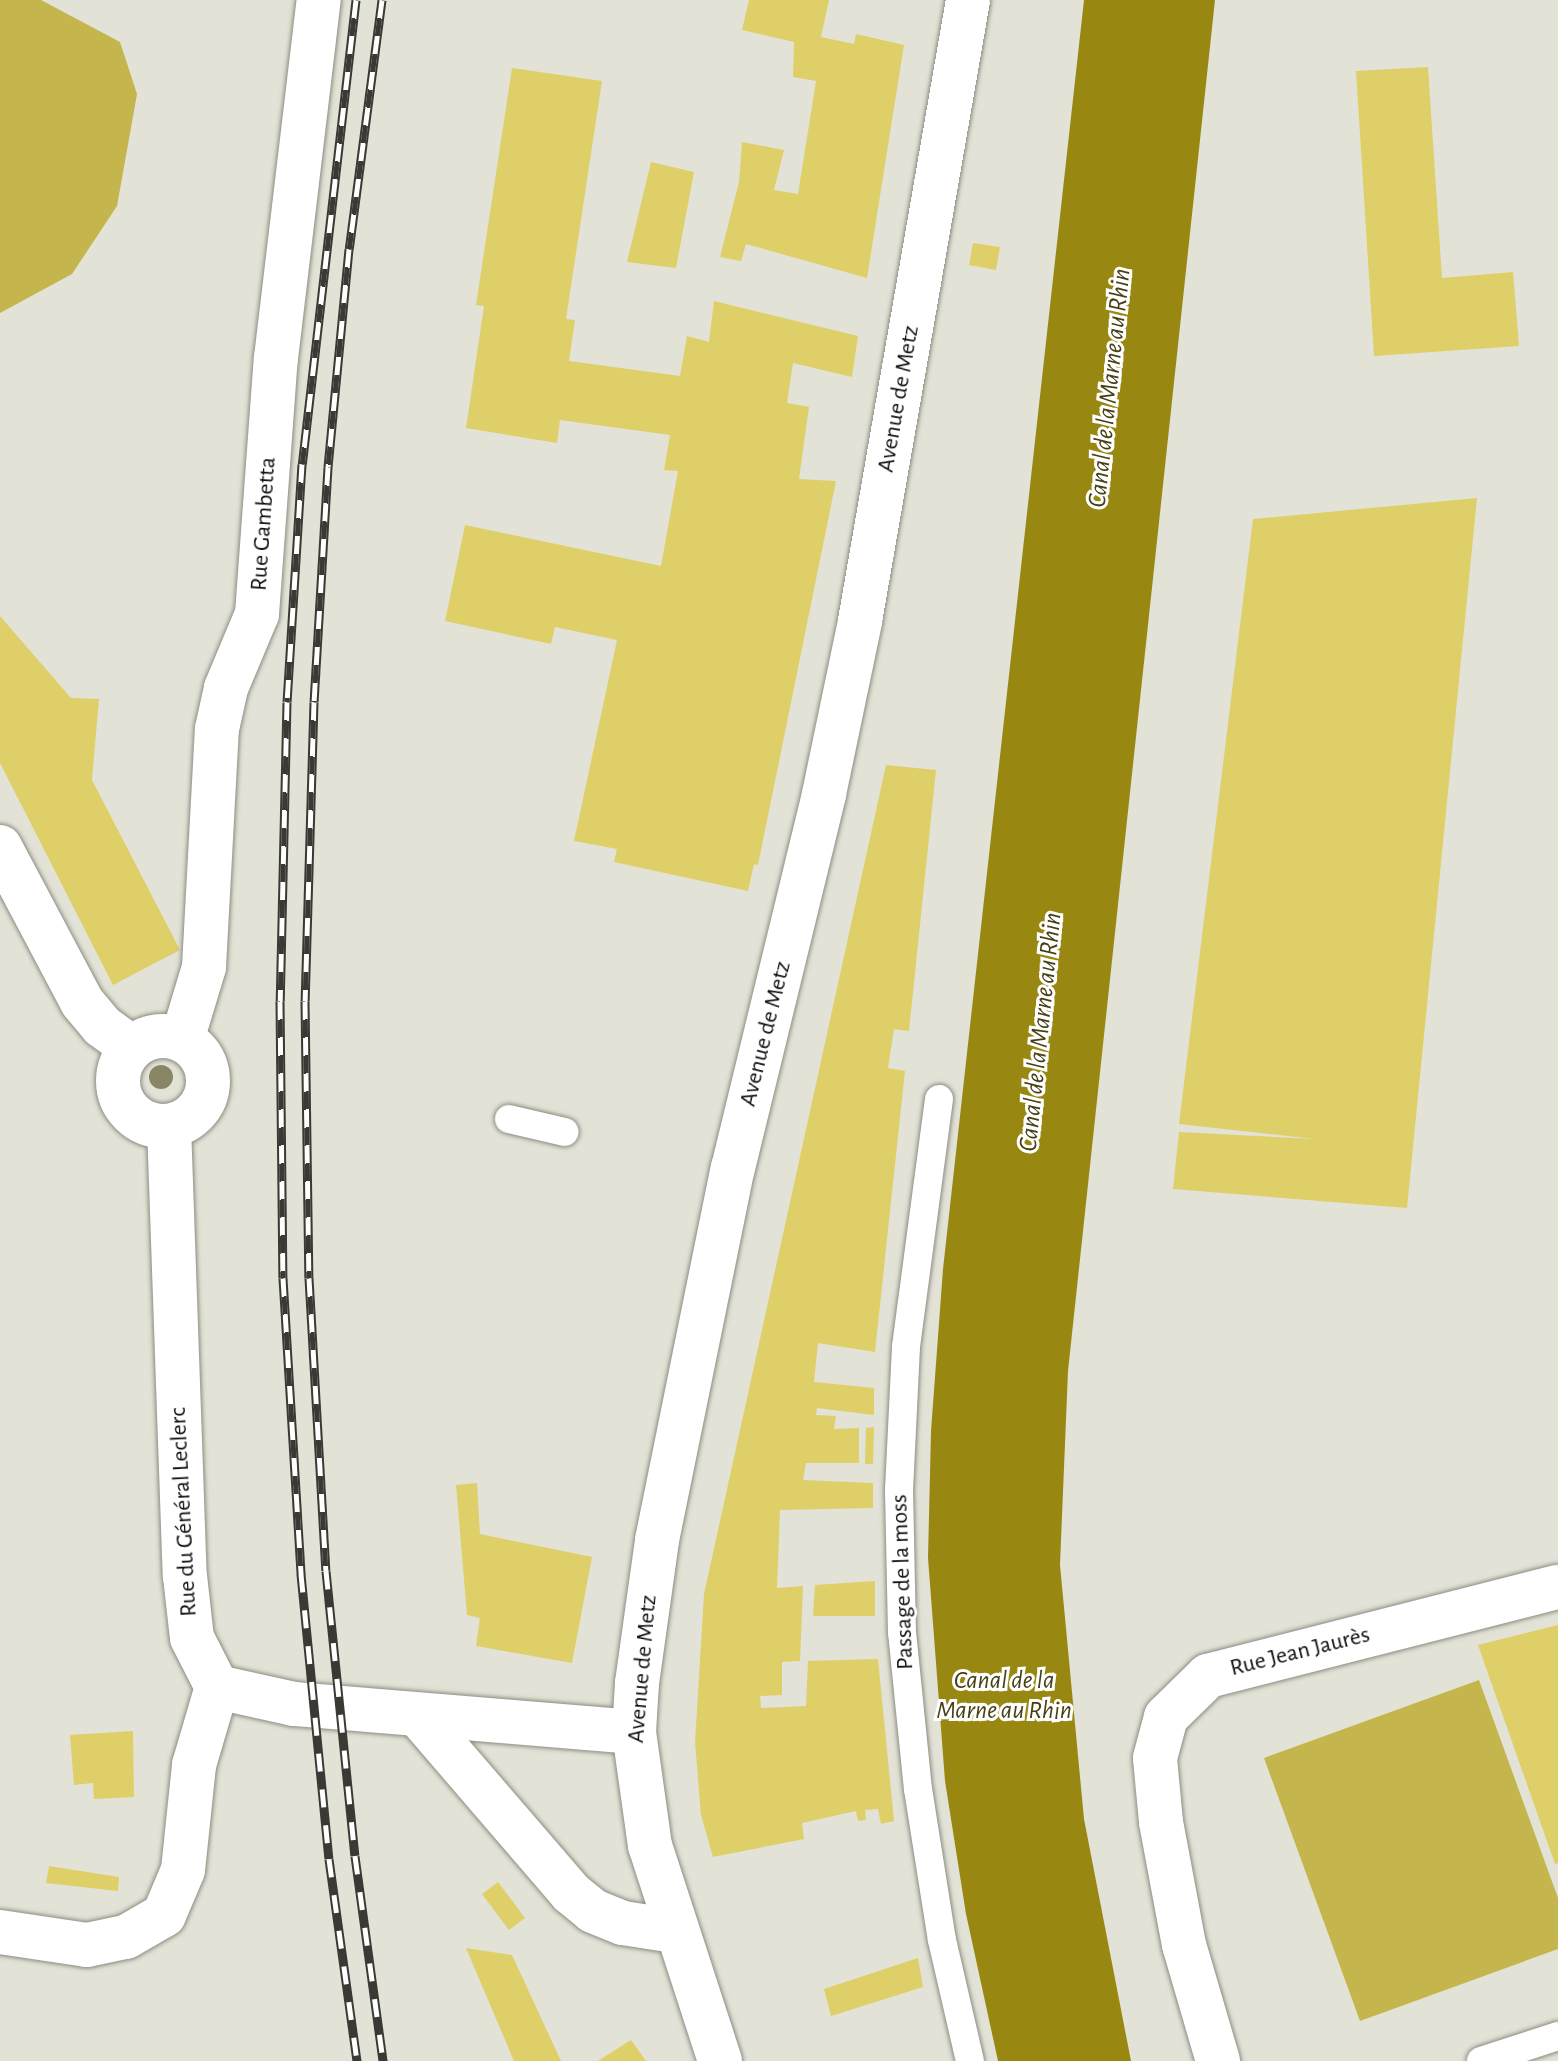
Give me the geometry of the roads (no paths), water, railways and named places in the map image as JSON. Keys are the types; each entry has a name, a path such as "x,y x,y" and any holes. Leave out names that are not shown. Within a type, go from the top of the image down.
{"street":[{"name":"Rue Gambetta","path":"182,1040 204,967 217,729 226,688 257,614 276,358 319,0"},
{"name":"Avenue de Metz","path":"720,2061 674,1931 650,1846 634,1732 660,1524 733,1168 824,794 860,621 968,0"},
{"path":"0,847 82,1002 102,1026 132,1048"},
{"path":"155,1036 182,1040 203,1059 208,1085 202,1105 169,1126 141,1122 125,1107 117,1086 120,1065 132,1048 155,1036"},
{"name":"Rue du Général Leclerc","path":"169,1126 185,1576 192,1638 217,1687"},
{"name":"Rue Jean Jaurès","path":"1218,2061 1184,1945 1161,1822 1155,1758 1166,1717 1208,1676 1558,1587"},
{"path":"0,1932 87,1945 126,1937 164,1915 183,1870 194,1765 217,1687 294,1704 634,1732"},
{"path":"418,1715 571,1893 593,1911 623,1923 674,1931"}],"lane":[{"name":"Passage de la moss","path":"939,1099 906,1347 899,1490 902,1632 920,1804 942,1940 970,2061"},
{"path":"509,1119 565,1132"},
{"path":"1481,2061 1558,2036"}],"water":[{"name":"Canal de la Marne au Rhin","path":"1084,0 1215,0 1068,1371 1060,1565 1084,1819 1131,2061 998,2061 966,1914 945,1781 928,1558 931,1431 943,1269"}],"railway":[{"path":"356,0 302,464 287,702 280,1001 283,1278 301,1574 329,1859 357,2061"},
{"path":"382,0 349,249 328,467 314,702 305,1001 309,1278 326,1571 355,1856 383,2061"}]}
